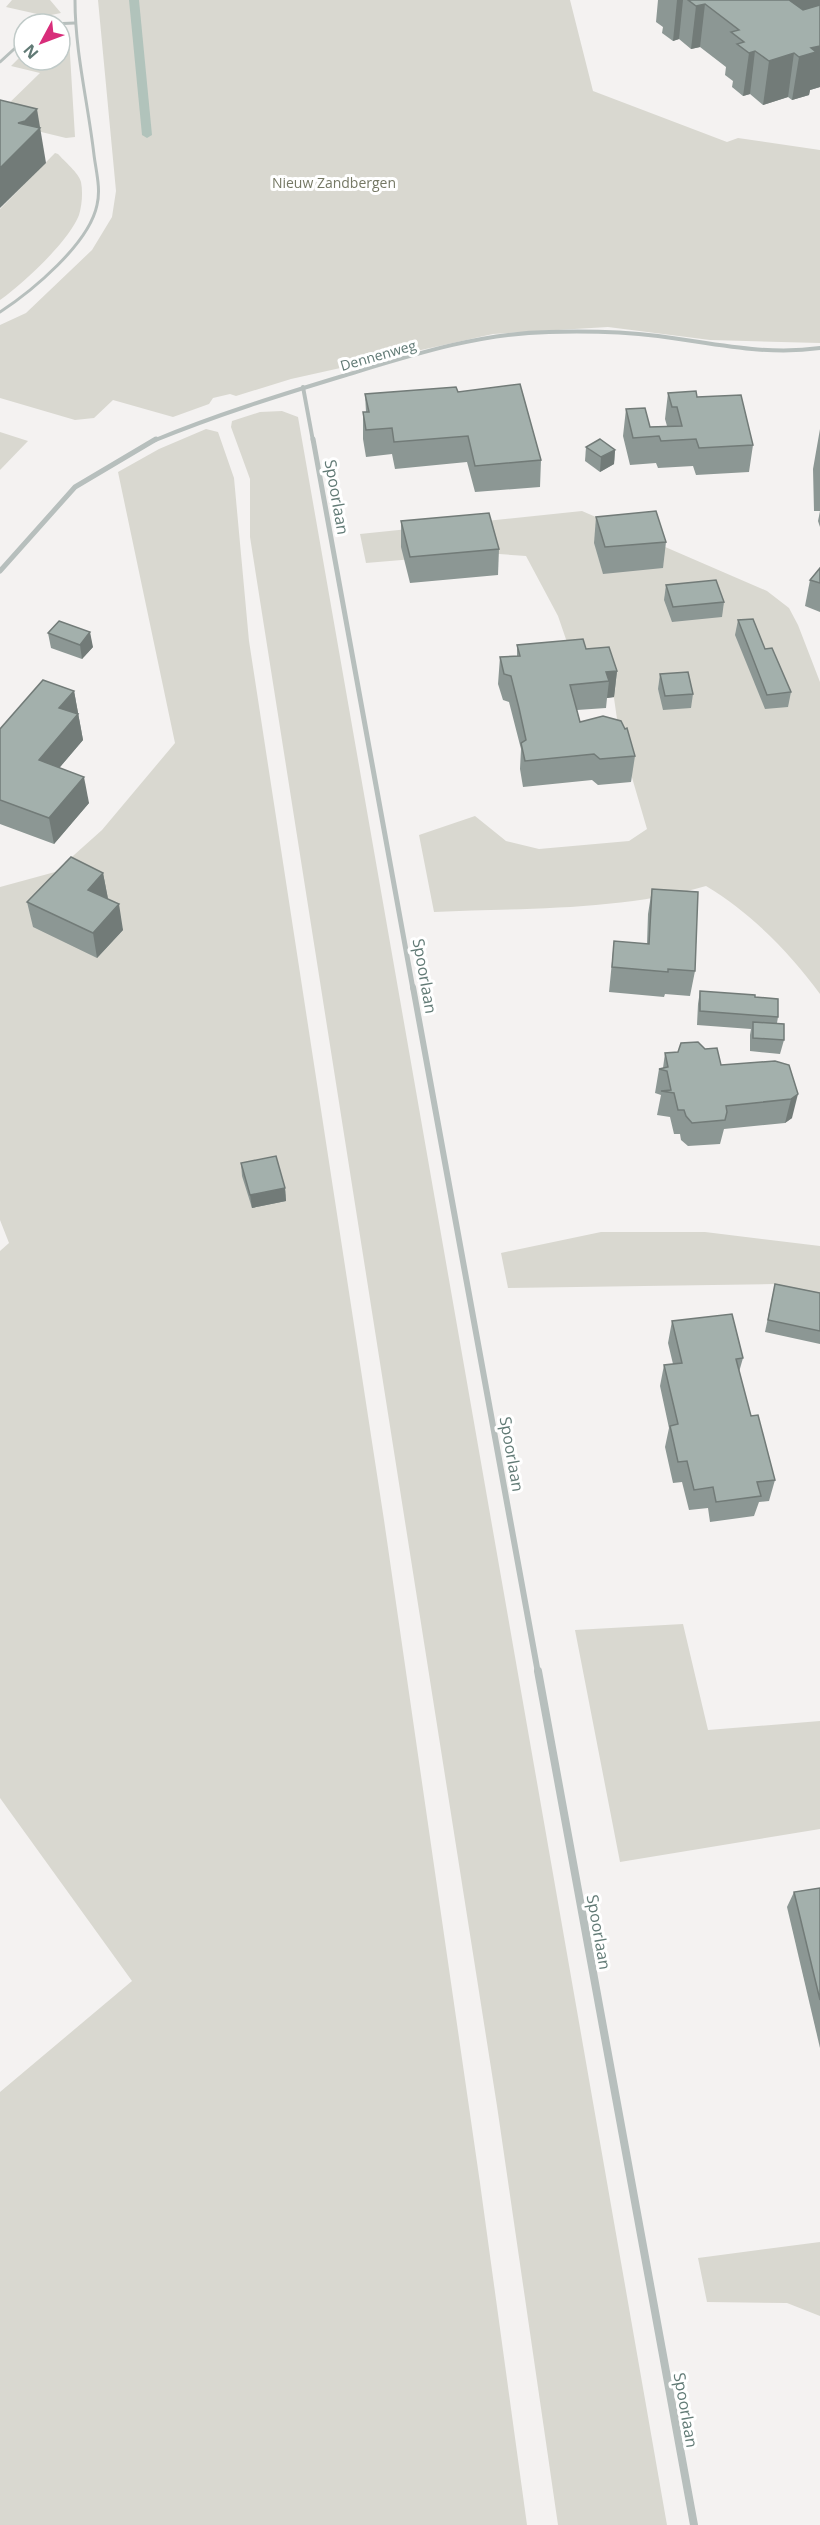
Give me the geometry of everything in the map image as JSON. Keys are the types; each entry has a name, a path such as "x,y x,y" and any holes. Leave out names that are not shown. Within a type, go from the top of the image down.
{"street":[{"name":"Dennenweg","path":"0,572 75,487 149,442 218,414 303,387 465,342 548,332 656,336 743,350 799,351 820,348"},
{"name":"Spoorlaan","path":"303,387 694,2525"}],"lane":[{"path":"0,312 21,299 62,258 85,232 97,208 93,141 75,23 75,0"},
{"path":"0,62 12,51"}],"green space":[{"path":"12,0 50,0 60,12 28,12 6,7"},
{"name":"Nieuw Zandbergen","path":"98,0 570,0 593,91 727,142 738,138 820,150 820,343 710,340 608,327 493,334 291,379 236,396 230,394 213,398 209,404 173,417 113,400 94,418 75,420 0,398 0,325 26,313 92,250 112,217 116,191"},
{"path":"36,72 71,72 75,137 66,138 0,122 0,112 40,73"},
{"path":"55,153 80,178 82,194 79,215 56,249 21,284 0,300 0,209"},
{"path":"282,411 298,417 667,2525 558,2525 497,2106 250,537 250,479 231,427 232,421 260,412"},
{"path":"206,429 218,432 234,478 249,641 384,1520 527,2525 0,2525 0,2092 132,1981 0,1798 0,1251 9,1243 0,1220 0,887 55,872 102,830 175,743 118,472 159,449"},
{"path":"0,432 28,441 0,470"},
{"path":"582,511 767,591 789,608 798,625 820,682 820,994 768,934 738,908 706,886 673,894 605,904 537,909 434,912 419,835 475,816 506,841 539,849 629,841 647,829 619,733 614,698 570,651 558,616 526,556 485,553 366,563 360,534"},
{"path":"601,1232 705,1232 820,1246 820,1305 773,1284 508,1288 501,1253"},
{"path":"683,1624 708,1730 820,1721 820,1829 620,1862 575,1630"},
{"path":"820,2242 820,2316 787,2303 707,2302 698,2258"}],"building":[{"path":"688,0 789,0 803,10 820,5 820,46 811,48 816,52 799,57 794,53 769,61 755,51 749,53 737,44 744,42 731,32 739,30 705,4 696,6"},
{"path":"0,100 37,109 25,121 18,123 40,128 0,168"},
{"path":"520,384 541,460 475,466 468,436 394,442 392,428 366,430 363,412 369,412 365,394 456,387 458,392"},
{"path":"696,391 697,397 741,395 753,445 699,448 696,439 661,441 659,436 633,438 626,409 645,408 650,427 682,426 677,407 672,407 668,393"},
{"path":"600,439 615,450 601,457 586,447"},
{"path":"656,511 666,542 605,547 596,517"},
{"path":"489,513 499,549 410,557 401,521"},
{"path":"820,568 820,583 810,580"},
{"path":"716,580 724,602 673,607 666,585"},
{"path":"753,619 765,649 772,648 791,692 767,695 738,620"},
{"path":"59,621 90,632 80,645 48,633"},
{"path":"583,639 586,649 609,647 617,671 606,672 609,681 570,685 580,722 603,716 621,721 625,729 627,728 635,756 600,759 594,754 525,761 521,743 526,740 519,708 511,676 504,674 500,657 520,656 517,645"},
{"path":"688,672 693,694 665,696 660,674"},
{"path":"43,680 74,691 59,708 78,714 39,760 84,777 49,818 0,800 0,729"},
{"path":"71,857 103,873 88,890 119,904 93,933 27,902"},
{"path":"652,889 698,892 695,971 668,969 668,972 612,967 614,941 649,944"},
{"path":"700,991 778,999 778,1017 700,1011"},
{"path":"753,1022 784,1024 784,1040 753,1038"},
{"path":"698,1042 705,1049 717,1048 721,1065 775,1061 789,1065 798,1094 791,1099 726,1106 725,1120 692,1123 684,1110 678,1110 674,1093 661,1091 671,1090 667,1071 659,1069 668,1067 665,1053 678,1052 681,1043"},
{"path":"276,1156 285,1188 250,1195 241,1163"},
{"path":"775,1284 820,1293 820,1331 768,1320"},
{"path":"732,1314 743,1358 736,1359 751,1416 758,1415 775,1480 757,1482 761,1496 716,1502 713,1487 694,1490 687,1461 678,1462 670,1426 678,1424 664,1365 682,1363 672,1321"},
{"path":"820,1888 820,2000 794,1892"}],"waterway":[{"path":"134,0 147,135"}]}
